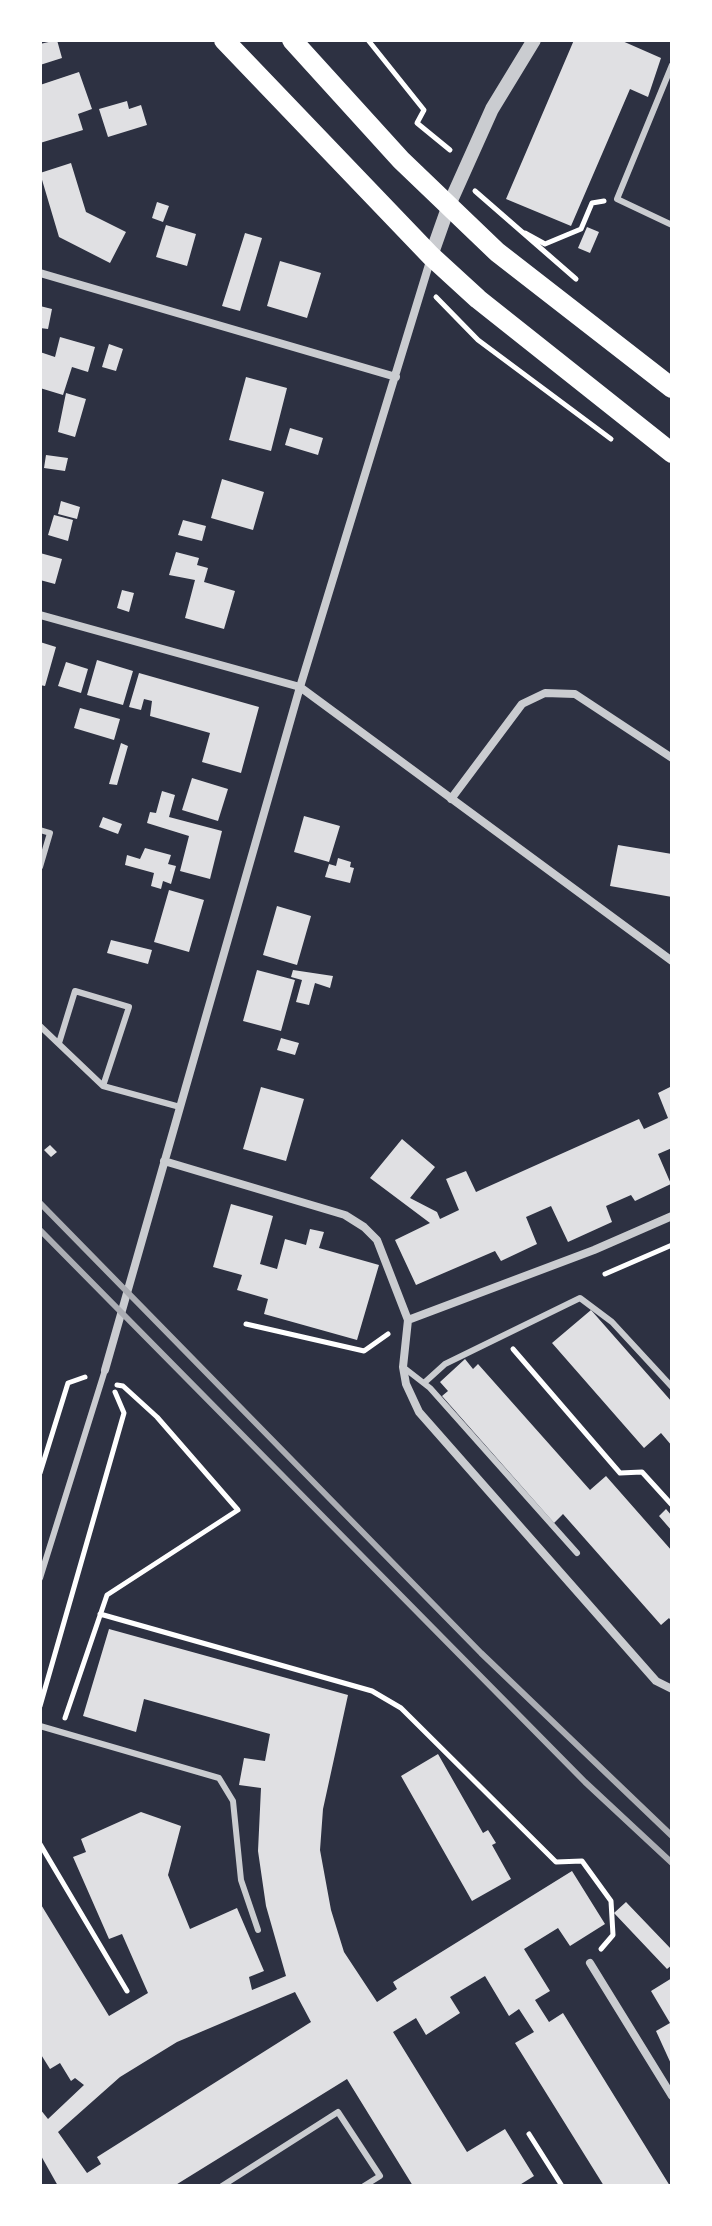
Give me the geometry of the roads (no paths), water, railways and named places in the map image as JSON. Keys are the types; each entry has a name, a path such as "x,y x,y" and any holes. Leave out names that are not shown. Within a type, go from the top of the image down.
{"main road":[{"path":"224,40 431,256 478,299 672,453"},
{"path":"292,40 401,160 497,252 672,388"}],"street":[{"path":"105,1370 300,687 431,256 460,178 492,109 534,40"},
{"path":"40,273 396,377"},
{"path":"40,615 300,687 672,961"},
{"path":"451,799 522,704 545,693 575,694 672,758"},
{"path":"164,1161 345,1215 377,1240 408,1320 403,1367 406,1384 419,1412 656,1681 672,1689"},
{"path":"408,1320 594,1250 672,1216"},
{"path":"590,1963 672,2096"}],"lane":[{"path":"672,65 617,199 672,225"},
{"path":"40,830 50,833 40,867"},
{"path":"59,1043 75,991 129,1007 103,1086"},
{"path":"40,1026 103,1086 180,1107"},
{"path":"424,1383 445,1364 580,1298 612,1322 672,1387"},
{"path":"403,1367 424,1383 577,1553"},
{"path":"40,1578 105,1370"},
{"path":"40,1726 219,1778 233,1801 241,1880 258,1930"},
{"path":"222,2186 338,2112 380,2176 364,2186"}],"railway":[{"path":"40,1203 481,1653 672,1836"},
{"path":"40,1230 585,1782 672,1863"}]}
